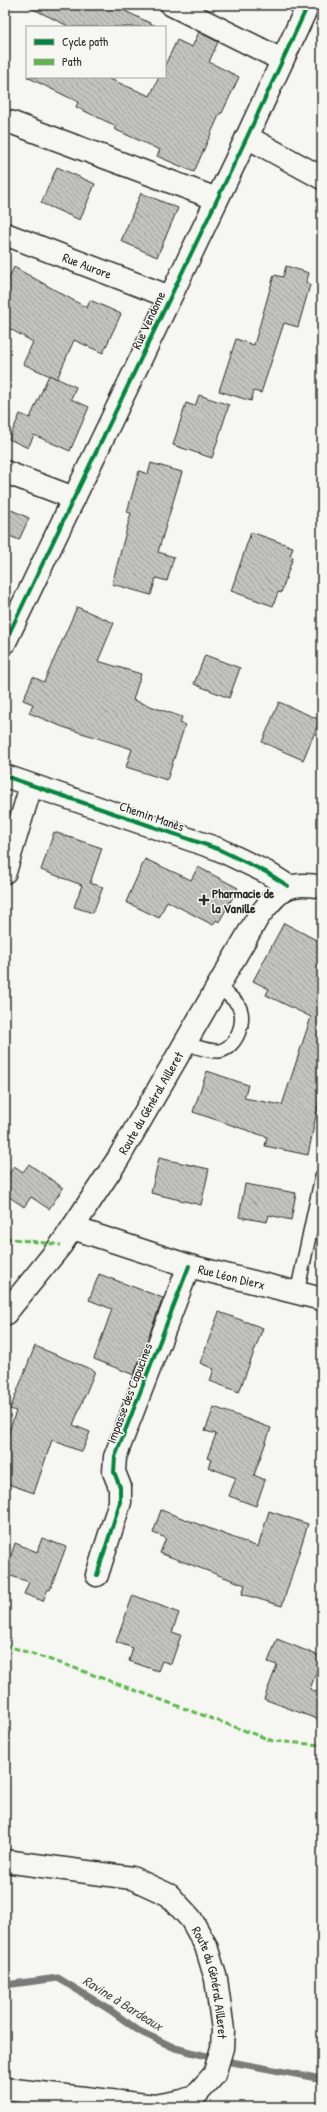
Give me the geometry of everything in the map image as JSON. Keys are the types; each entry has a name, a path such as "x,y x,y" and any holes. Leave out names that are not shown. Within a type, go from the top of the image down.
{"street":[{"path":"172,5 282,60"},
{"name":"Rue Vendome","path":"5,642 247,137 308,5"},
{"path":"10,122 217,199"},
{"path":"247,137 322,178"},
{"name":"Rue Aurore","path":"5,234 170,297"},
{"path":"5,472 74,498"},
{"name":"Chemin Manès","path":"5,776 218,849 266,872 288,886"},
{"path":"5,872 31,786"},
{"path":"288,886 308,884 322,887"},
{"name":"Route du Général Ailleret","path":"5,1314 39,1274 73,1228 118,1159 186,1044 258,917 275,896 288,886"},
{"name":"Rue Léon Dierx","path":"73,1228 189,1266 322,1299"},
{"name":"Impasse des Capucines","path":"97,1575 120,1502 120,1487 114,1472 115,1457 189,1266"},
{"name":"Route du Général Ailleret","path":"5,1861 132,1878 169,1895 191,1919 206,1946 216,1979 223,2030 222,2048 219,2063 214,2075 194,2097 182,2102 155,2106 5,2089"}],"lane":[{"path":"186,1044 218,1051 226,1049 232,1044 241,1024 242,1015 238,1005 218,986"},
{"path":"297,1293 322,1176"}],"building":[{"path":"25,5 113,5 156,26 68,26"},
{"path":"199,32 218,42 209,62 239,77 222,113 220,113 194,172 157,156 160,150 114,129 116,126 76,107 78,102 29,78 107,78 150,96 159,78 166,78 166,63 177,40 192,47"},
{"path":"57,167 95,184 80,220 41,203"},
{"path":"141,193 178,208 157,257 121,241"},
{"path":"286,266 309,273 306,284 310,285 298,327 284,323 261,393 254,391 251,401 219,391 236,339 254,345 274,275 283,277"},
{"path":"14,267 87,308 90,300 121,314 103,353 74,340 57,379 23,364 33,342 5,326 5,287"},
{"path":"49,375 76,387 71,399 89,407 70,451 34,435 28,448 9,439 20,414 30,418"},
{"path":"199,395 229,405 212,458 173,445 186,403 195,406"},
{"path":"151,463 182,472 158,552 174,557 167,581 156,578 151,595 112,584 131,513 127,512 139,471 148,474"},
{"path":"5,507 29,518 19,540 5,534"},
{"path":"251,532 293,547 290,556 293,557 281,593 278,592 273,606 231,591"},
{"path":"77,607 114,623 98,661 141,674 133,700 182,717 180,723 185,725 167,780 126,767 132,749 63,727 29,713 33,704 23,700 33,677 44,682"},
{"path":"205,655 240,668 229,698 194,684"},
{"path":"279,702 320,720 303,760 262,742"},
{"path":"54,832 102,848 90,883 103,887 93,913 74,907 82,885 41,870"},
{"path":"145,859 191,880 198,867 238,888 219,922 216,920 213,925 167,901 159,918 126,902"},
{"path":"284,923 322,943 322,1086 308,1155 265,1146 267,1137 193,1112 207,1071 248,1085 244,1098 282,1105 311,1017 266,995 269,989 253,981"},
{"path":"159,1158 209,1169 201,1205 151,1193"},
{"path":"29,1164 63,1188 49,1209 31,1197 24,1207 5,1194 5,1180 14,1166 23,1172"},
{"path":"245,1184 296,1193 291,1220 269,1215 267,1222 239,1217"},
{"path":"99,1274 163,1298 134,1375 94,1359 112,1309 89,1300"},
{"path":"219,1312 263,1328 239,1392 210,1381 214,1369 200,1363"},
{"path":"35,1346 95,1371 73,1425 90,1432 82,1452 52,1440 34,1493 5,1483 5,1443 16,1411 10,1409"},
{"path":"214,1407 271,1428 254,1475 265,1480 256,1506 229,1496 236,1478 208,1467 211,1460 207,1458 216,1434 205,1431"},
{"path":"161,1510 258,1547 269,1511 308,1524 282,1606 242,1594 245,1585 160,1553 166,1538 153,1533"},
{"path":"42,1538 66,1547 50,1590 48,1589 43,1601 24,1594 29,1582 5,1574 15,1543 37,1552"},
{"path":"133,1595 179,1613 172,1632 181,1635 171,1664 162,1661 158,1671 129,1661 133,1648 116,1642"},
{"path":"277,1639 322,1657 310,1689 322,1694 322,1721 264,1699 277,1665 268,1662"}],"waterway":[{"name":"Ravine à Bardeaux","path":"5,1985 58,1978 110,2010 139,2031 175,2048 226,2061 322,2079"}],"marked path":[{"path":"5,1238 61,1245"},
{"path":"5,1645 69,1666 273,1741 322,1745"}],"cycle path":[{"path":"5,642 247,137 308,5"},
{"path":"5,776 218,849 266,872 288,886"},
{"path":"97,1575 120,1502 120,1487 114,1472 115,1457 189,1266"}],"place":[{"name":"Pharmacie de la Vanille","path":"204,900"}]}
